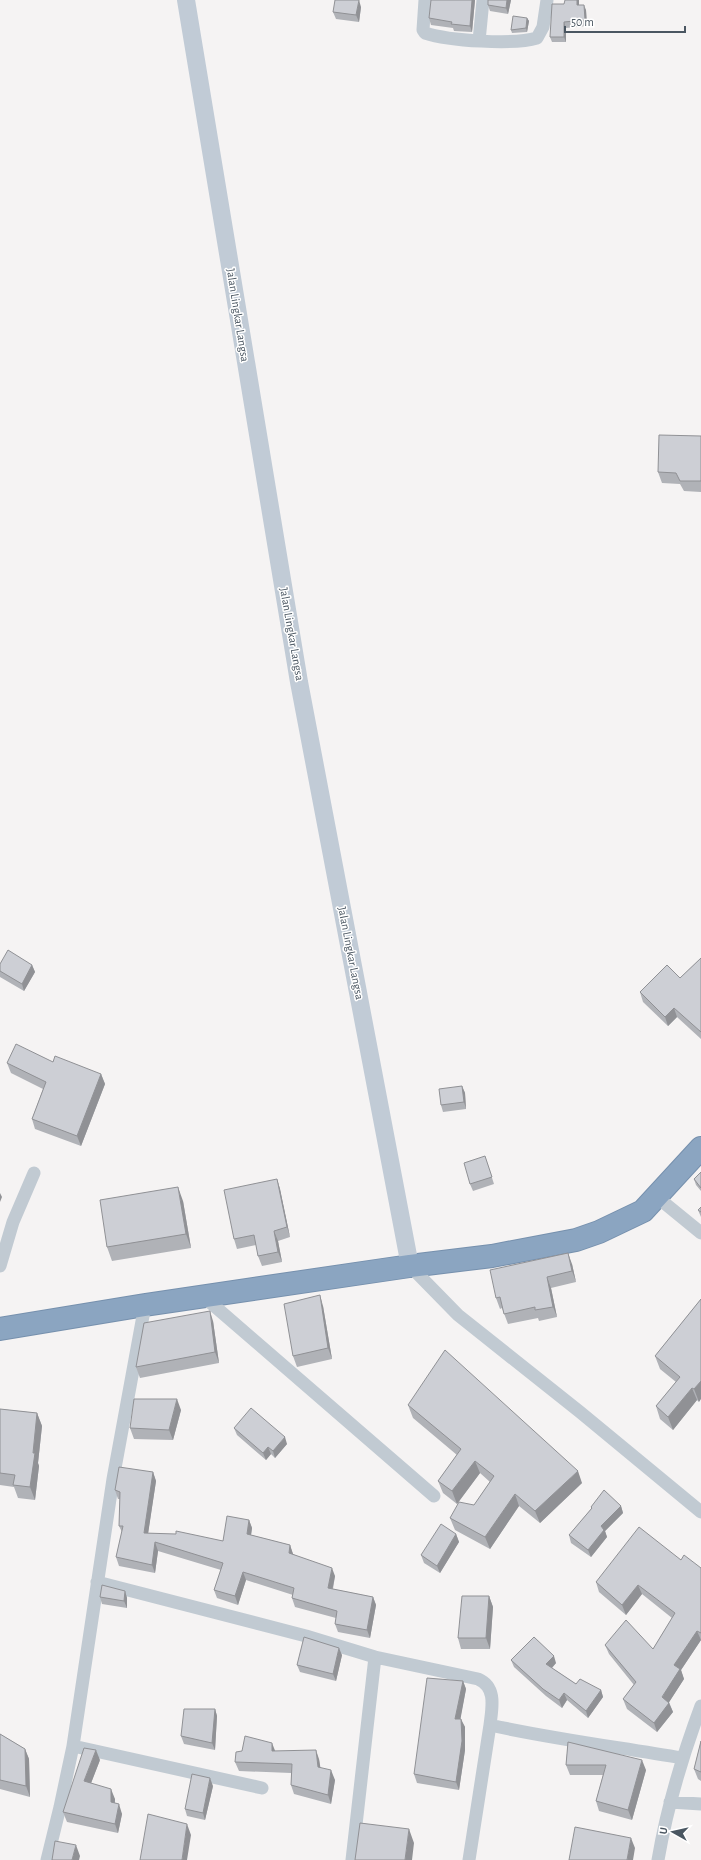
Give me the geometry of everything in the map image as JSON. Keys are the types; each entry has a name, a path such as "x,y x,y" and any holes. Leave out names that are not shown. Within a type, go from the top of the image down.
{"highway":[{"path":"0,1329 145,1305 410,1266 492,1256 576,1240 612,1226 643,1211 701,1148"}],"street":[{"name":"Jalan Lingkar Langsa","path":"186,0 299,682 410,1266"},
{"path":"425,0 423,30 425,33 479,41 527,41 537,38 543,27 547,0"},
{"path":"479,41 483,0"},
{"path":"0,1266 13,1222 34,1172"},
{"path":"657,1197 701,1233"},
{"path":"410,1266 458,1315 580,1412 701,1512"},
{"path":"204,1297 434,1496"},
{"path":"47,1860 73,1746 97,1582 145,1305"},
{"path":"97,1582 306,1636 375,1657 482,1681 492,1695 490,1724 469,1860"},
{"path":"352,1860 375,1657"},
{"path":"658,1860 670,1802 682,1758 701,1706"},
{"path":"490,1724 532,1734 682,1758"},
{"path":"73,1746 262,1788"},
{"path":"670,1802 701,1804"}],"building":[{"path":"335,0 359,0 356,15 333,12"},
{"path":"431,0 472,0 470,26 451,24 452,22 429,18"},
{"path":"488,0 507,0 506,8 488,5"},
{"path":"565,0 577,0 577,5 584,5 585,20 564,22 564,37 550,37 552,4 564,4"},
{"path":"513,16 527,18 526,28 511,30"},
{"path":"659,435 701,436 701,481 680,481 676,473 658,472"},
{"path":"8,950 32,965 22,984 0,971 0,964"},
{"path":"701,958 701,1032 674,1008 665,1017 640,992 667,965 680,978"},
{"path":"16,1044 53,1062 55,1056 101,1074 77,1136 32,1119 46,1082 7,1063"},
{"path":"462,1086 464,1102 441,1105 439,1089"},
{"path":"485,1156 492,1177 470,1184 464,1163"},
{"path":"701,1172 701,1188 694,1179"},
{"path":"277,1179 287,1227 274,1231 278,1252 258,1256 254,1235 234,1239 224,1190"},
{"path":"178,1187 186,1234 107,1247 100,1200"},
{"path":"568,1253 572,1271 547,1277 553,1307 535,1310 535,1307 504,1314 500,1297 496,1298 490,1270"},
{"path":"320,1295 328,1348 293,1356 284,1304"},
{"path":"701,1299 701,1381 694,1389 692,1388 668,1417 656,1406 680,1377 655,1356"},
{"path":"210,1311 215,1352 136,1367 144,1323"},
{"path":"445,1350 578,1471 535,1511 515,1494 485,1537 450,1518 459,1502 474,1505 494,1476 475,1461 452,1491 438,1481 461,1449 408,1405"},
{"path":"134,1399 177,1399 169,1430 130,1428"},
{"path":"251,1408 285,1437 273,1451 268,1447 263,1453 234,1428"},
{"path":"0,1409 37,1413 33,1453 35,1453 30,1487 13,1485 15,1475 0,1473"},
{"path":"119,1467 153,1472 144,1533 176,1534 176,1531 223,1541 227,1516 249,1520 247,1534 290,1545 289,1553 332,1568 328,1588 373,1597 367,1630 335,1624 337,1611 292,1598 294,1588 243,1572 235,1596 214,1590 223,1563 155,1542 152,1565 116,1557 123,1526 119,1526 120,1492 115,1490"},
{"path":"604,1490 621,1506 601,1526 604,1530 588,1550 569,1535 592,1508 591,1507"},
{"path":"441,1524 456,1534 437,1566 421,1555"},
{"path":"639,1527 681,1560 684,1555 701,1568 701,1633 697,1631 674,1665 680,1669 662,1697 669,1703 654,1723 623,1699 636,1682 605,1645 626,1620 653,1649 675,1613 638,1585 622,1605 596,1582"},
{"path":"102,1585 125,1591 124,1601 100,1597"},
{"path":"462,1596 489,1596 486,1638 458,1638"},
{"path":"304,1637 339,1648 333,1674 297,1665"},
{"path":"534,1637 554,1656 546,1664 576,1684 580,1679 601,1690 586,1711 564,1693 559,1700 543,1689 511,1660"},
{"path":"427,1678 463,1681 455,1719 461,1719 462,1741 456,1782 414,1774"},
{"path":"184,1709 215,1709 212,1743 181,1736"},
{"path":"0,1734 25,1749 26,1786 0,1780"},
{"path":"245,1736 272,1743 272,1751 316,1750 318,1767 331,1770 328,1795 291,1785 292,1764 235,1762 236,1752 242,1751"},
{"path":"701,1741 701,1772 694,1769"},
{"path":"568,1742 642,1760 628,1810 596,1801 606,1765 566,1765"},
{"path":"84,1748 96,1750 84,1781 111,1789 111,1802 119,1804 115,1824 63,1812"},
{"path":"192,1774 210,1778 203,1813 185,1809"},
{"path":"148,1814 187,1824 182,1860 140,1860"},
{"path":"360,1823 409,1829 405,1860 355,1860"},
{"path":"575,1827 631,1838 627,1860 569,1860"},
{"path":"55,1841 76,1845 72,1860 52,1860"}]}
